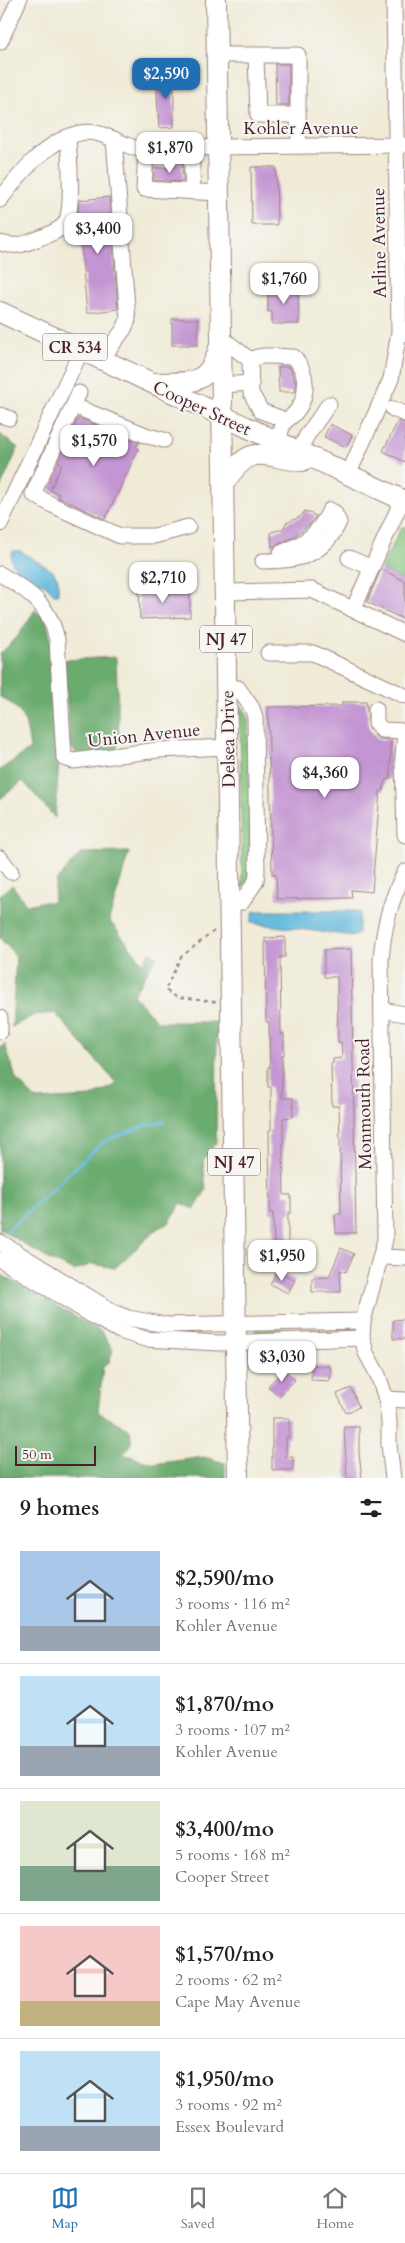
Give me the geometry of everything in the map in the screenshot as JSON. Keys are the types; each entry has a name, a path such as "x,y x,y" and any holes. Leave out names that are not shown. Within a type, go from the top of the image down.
{"main road":[{"name":"Delsea Drive","path":"216,0 238,1478"},
{"name":"Cooper Street","path":"0,312 223,418 404,501"},
{"path":"150,383 187,383 199,380 207,374 215,363 222,338"},
{"path":"224,483 242,460 254,455 320,462"}],"street":[{"path":"0,42 19,0"},
{"name":"Arline Avenue","path":"348,475 391,379 400,332 401,146 394,0"},
{"path":"217,55 298,54 299,146"},
{"path":"256,55 258,115 298,115"},
{"name":"Kohler Avenue","path":"0,200 30,163 68,137 91,132 106,135 121,144 146,150 219,147 401,146"},
{"path":"0,243 10,246 26,245 59,230 66,222 69,211 70,178 68,137"},
{"path":"101,360 124,329 128,320 114,139"},
{"path":"192,148 193,192"},
{"path":"146,150 144,189 220,193"},
{"path":"222,338 250,360 251,393 261,411 280,418 284,422"},
{"path":"0,524 81,350"},
{"path":"250,360 255,357 264,356 294,357 302,367 306,386 299,409 284,422 277,443"},
{"path":"222,385 251,383"},
{"path":"164,440 148,436 77,400 33,494 52,505 120,536 154,536 188,527"},
{"path":"299,453 306,437 329,404"},
{"path":"353,610 404,501"},
{"path":"281,553 297,553 315,541 330,524 334,512 339,522 328,541 307,556 293,561 263,557 281,553 308,539 322,525 330,510"},
{"path":"349,558 372,568"},
{"name":"Union Avenue","path":"0,574 43,606 54,623 64,758 73,761 158,750 228,747"},
{"path":"226,592 312,590 405,634"},
{"path":"268,654 313,653 405,696"},
{"path":"227,687 238,688 252,708 255,717 256,880 242,902 230,903"},
{"path":"376,709 376,723 382,730 405,731 403,758 405,835"},
{"path":"0,858 11,872"},
{"name":"Monmouth Road","path":"362,1338 363,1321 382,1257 385,1240 381,961 383,932 395,894 405,872"},
{"path":"382,1010 405,1014"},
{"path":"0,1242 86,1295 128,1318 166,1325 236,1322 363,1321"},
{"path":"382,1257 405,1258"},
{"path":"0,1258 98,1319 130,1335 145,1340 236,1342 362,1338 366,1354 378,1375 386,1399 393,1478"},
{"path":"302,1322 302,1340"},
{"path":"386,1399 405,1400"}],"path":[{"path":"230,928 219,928 181,957 165,990 178,998 202,1002 232,1002"}],"green space":[{"path":"0,434 18,448 0,489"},
{"path":"405,526 405,581 381,569 401,528"},
{"path":"35,610 46,620 51,640 59,762 55,818 23,781 0,799 0,770 30,749 23,718 15,707 0,697 0,654 18,636"},
{"path":"116,657 119,739 116,752 80,757 70,746 64,660"},
{"path":"240,704 247,714 248,722 250,876 242,889"},
{"path":"129,852 109,920 143,963 150,952 157,956 133,995 158,1022 217,1022 216,1143 203,1160 206,1190 195,1209 181,1203 169,1223 158,1228 115,1268 92,1264 74,1271 48,1259 0,1229 0,1048 5,1044 16,1079 37,1100 91,1097 117,1084 55,1013 34,1015 12,1027 16,956 0,938 0,895 12,885 27,905 53,902 56,881 81,853"},
{"path":"0,1274 102,1332 113,1350 109,1362 103,1367 98,1412 130,1430 132,1444 123,1454 154,1464 204,1457 225,1463 225,1478 0,1478"},
{"path":"256,1327 299,1329 299,1335 257,1337"}],"water":[{"path":"13,551 20,551 53,571 58,579 58,594 54,594 45,585 16,568 11,558"},
{"path":"254,911 357,911 360,913 358,934 354,936 251,923"}],"building":[{"path":"275,64 289,64 289,105 276,105"},
{"path":"174,74 174,127 159,128 156,75"},
{"path":"175,163 182,163 183,182 154,180 154,168 175,168"},
{"path":"251,167 276,167 277,225 252,225"},
{"path":"109,197 118,309 87,313 78,213 79,200"},
{"path":"298,287 299,324 272,324 272,312 268,312 268,288"},
{"path":"172,319 198,319 198,345 172,345"},
{"path":"278,367 289,367 296,384 295,392 279,392"},
{"path":"78,418 139,442 136,447 139,448 105,519 58,497 59,494 50,490 62,464 58,462"},
{"path":"398,421 405,423 405,462 383,451"},
{"path":"330,424 352,435 346,447 324,437"},
{"path":"305,511 316,516 309,525 293,537 272,547 271,532 283,529 286,523 300,517"},
{"path":"381,569 405,581 405,620 367,602"},
{"path":"139,587 161,587 162,594 190,594 190,617 140,619"},
{"path":"342,702 366,702 369,729 378,739 391,740 390,779 385,780 383,791 380,791 372,892 351,890 352,898 277,899 276,875 272,874 268,707 342,706"},
{"path":"285,937 285,957 280,957 281,1034 284,1034 282,1098 293,1098 293,1117 283,1118 283,1150 284,1195 291,1195 291,1213 288,1213 288,1247 274,1247 273,1213 270,1213 269,1130 271,1130 271,1087 268,1087 268,1067 270,1067 269,1022 266,1022 265,938"},
{"path":"351,949 356,1233 336,1233 335,1214 341,1214 339,1106 332,1106 331,1064 333,1059 342,1058 341,1042 338,1042 337,977 324,977 324,950"},
{"path":"341,1248 354,1254 346,1272 340,1270 341,1292 312,1292 312,1278 329,1277"},
{"path":"277,1271 295,1280 288,1293 270,1284"},
{"path":"405,1319 405,1339 393,1339 393,1320"},
{"path":"312,1365 331,1367 330,1381 311,1380"},
{"path":"284,1369 295,1380 279,1396 268,1386"},
{"path":"351,1388 359,1407 346,1413 337,1394"},
{"path":"272,1418 289,1418 289,1437 286,1437 286,1457 293,1457 293,1470 272,1470"},
{"path":"344,1427 359,1427 359,1453 362,1478 347,1478"}],"waterway":[{"path":"6,1232 103,1142 138,1128 164,1121"}]}
